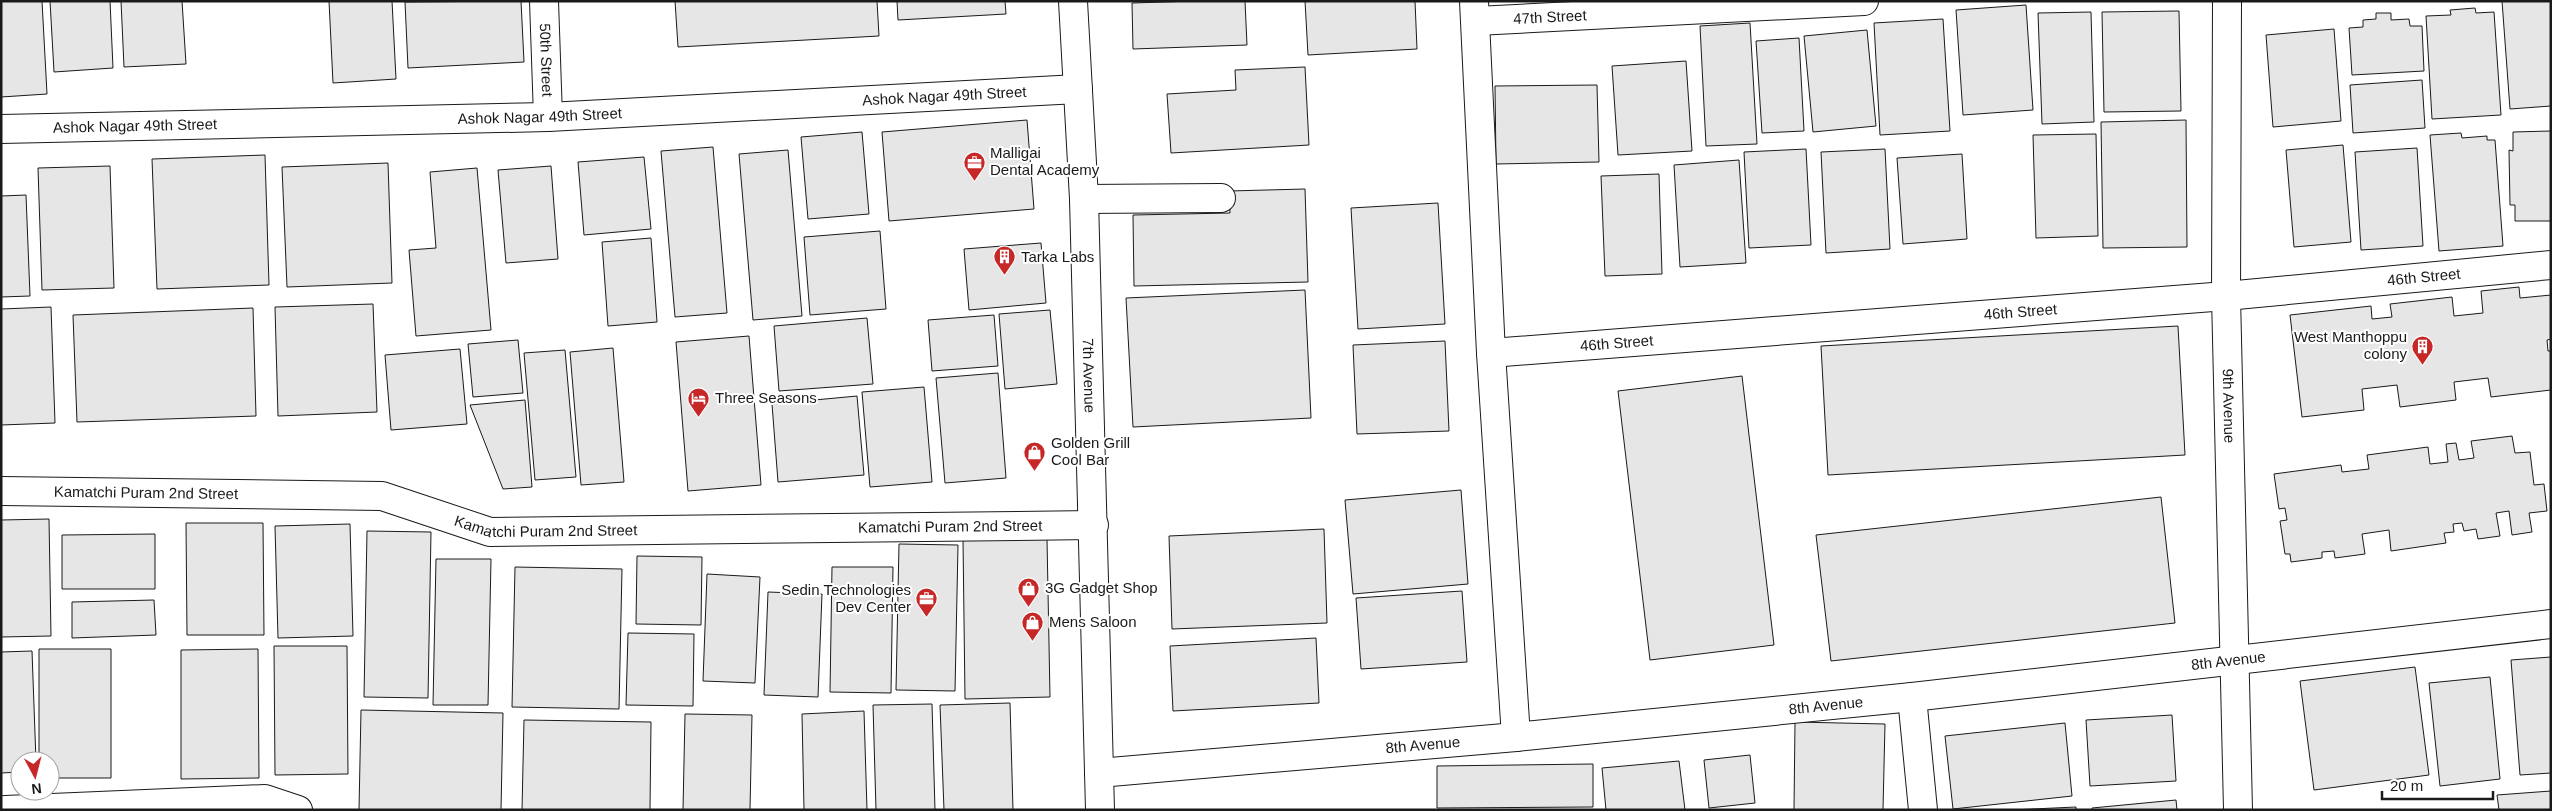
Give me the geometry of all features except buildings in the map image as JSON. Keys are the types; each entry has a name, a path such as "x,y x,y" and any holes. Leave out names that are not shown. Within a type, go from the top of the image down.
{"street":[{"name":"50th Street","path":"544,1 548,118"},
{"name":"7th Avenue","path":"1073,1 1084,198 1100,810"},
{"name":"47th Street","path":"1475,11 1864,1"},
{"name":"9th Avenue","path":"2227,1 2226,296 2238,810"},
{"path":"1475,11 1491,353 1516,737"},
{"name":"Ashok Nagar 49th Street","path":"1,129 548,118 1078,88"},
{"path":"1084,198 1221,198"},
{"name":"46th Street","path":"1491,353 2226,296 2551,265"},
{"name":"Kamatchi Puram 2nd Street","path":"1,491 382,496 490,532 1094,525"},
{"name":"8th Avenue","path":"1100,774 1516,737 1912,697 2551,624"},
{"path":"1912,697 1923,810"},
{"path":"5,810 265,799 298,810"}],"place":[{"name":"Malligai Dental Academy","path":"974,181"},
{"name":"Tarka Labs","path":"1005,276"},
{"name":"West Manthoppu colony","path":"2423,365"},
{"name":"Three Seasons","path":"699,417"},
{"name":"Golden Grill Cool Bar","path":"1035,471"},
{"name":"3G Gadget Shop","path":"1029,607"},
{"name":"Sedin Technologies Dev Center","path":"927,618"},
{"name":"Mens Saloon","path":"1033,641"}]}
